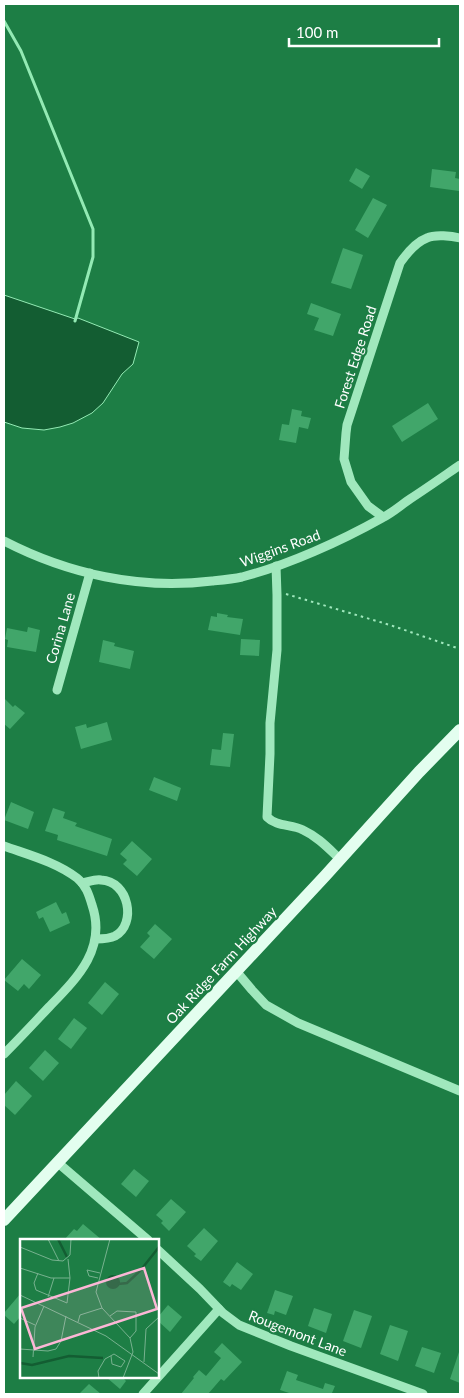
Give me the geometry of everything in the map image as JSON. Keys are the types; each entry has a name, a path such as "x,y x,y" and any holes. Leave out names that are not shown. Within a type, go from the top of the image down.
{"main road":[{"name":"Oak Ridge Farm Highway","path":"4,1220 460,730"}],"street":[{"name":"Forest Edge Road","path":"383,518 368,506 351,482 344,459 347,425 400,263 409,251 428,237 450,236 460,238"},
{"name":"Wiggins Road","path":"4,541 70,568 128,581 192,583 241,577 276,566 331,544 383,518 460,465"},
{"path":"276,566 277,650 270,723 267,817 272,822 302,829 321,840 340,859"},
{"name":"Corina Lane","path":"57,690 90,573"},
{"path":"4,846 54,864 79,879 87,889 96,915 96,939 90,957 76,979 4,1054"},
{"path":"82,883 100,879 108,881 117,886 125,896 128,910 126,922 121,931 116,936 96,939"},
{"path":"236,971 266,1004 298,1023 460,1091"},
{"path":"57,1162 147,1239"},
{"name":"Rougemont Lane","path":"159,1251 239,1325 423,1394"},
{"path":"159,1376 219,1308"},
{"path":"143,1394 157,1378"}],"path":[{"path":"277,592 390,624 460,649"}],"shaded area":[{"path":"4,295 75,319 78,318 139,342 133,364 122,374 103,403 92,413 73,423 44,430 22,428 4,422"}],"building":[{"path":"356,168 370,176 362,189 349,181"},
{"path":"432,169 456,172 455,178 460,179 459,191 430,187"},
{"path":"373,198 387,205 368,238 355,230"},
{"path":"343,248 363,255 351,289 331,283"},
{"path":"311,303 341,314 333,336 314,330 319,318 307,314"},
{"path":"428,403 438,419 402,442 392,426"},
{"path":"292,409 302,411 301,416 311,418 308,429 299,427 296,443 279,440 282,424 289,425"},
{"path":"217,613 228,615 227,617 243,619 240,635 208,630 211,616 217,617"},
{"path":"28,627 40,630 36,652 7,647 8,640 5,639 7,628 27,632"},
{"path":"241,639 260,640 259,656 240,655"},
{"path":"103,640 115,643 114,646 134,651 130,669 99,662"},
{"path":"4,698 13,707 15,705 25,713 10,729 4,724"},
{"path":"107,722 112,740 81,749 75,727 86,724 87,728"},
{"path":"223,733 234,734 230,767 210,765 212,749 221,750"},
{"path":"154,777 181,788 177,801 149,790"},
{"path":"11,802 34,812 28,829 4,820"},
{"path":"53,808 65,812 63,818 77,823 75,826 112,839 107,856 57,840 58,835 45,831"},
{"path":"132,841 152,859 137,876 123,864 127,860 120,854"},
{"path":"56,902 62,914 66,912 70,923 50,932 43,917 39,919 36,912"},
{"path":"155,924 172,939 154,959 140,947 150,936 147,933"},
{"path":"22,959 41,975 29,989 24,984 18,991 4,980"},
{"path":"105,982 119,994 102,1015 88,1003"},
{"path":"74,1018 87,1028 71,1049 58,1039"},
{"path":"45,1050 59,1063 43,1081 29,1068"},
{"path":"16,1081 32,1096 15,1115 4,1105 4,1095"},
{"path":"134,1169 149,1181 136,1197 121,1184"},
{"path":"171,1199 186,1212 169,1231 161,1223 163,1221 156,1215"},
{"path":"83,1224 101,1239 65,1239 74,1229 77,1231"},
{"path":"204,1228 218,1241 201,1261 194,1256 196,1254 187,1246"},
{"path":"237,1262 253,1274 241,1290 232,1284 230,1287 223,1282"},
{"path":"275,1290 293,1296 286,1315 275,1311 274,1315 267,1313"},
{"path":"20,1294 20,1317 14,1324 4,1313"},
{"path":"168,1305 182,1317 170,1332 159,1322 159,1316"},
{"path":"314,1308 332,1314 326,1333 308,1326"},
{"path":"354,1310 372,1316 361,1348 343,1341"},
{"path":"390,1325 408,1331 398,1361 380,1354"},
{"path":"222,1343 242,1362 224,1381 221,1379 208,1394 181,1394 199,1370 206,1376 221,1358 214,1352"},
{"path":"422,1347 441,1353 434,1373 415,1366"},
{"path":"460,1353 460,1383 450,1379"},
{"path":"287,1371 298,1375 296,1380 323,1389 325,1383 335,1386 332,1393 334,1394 292,1394 280,1390"},
{"path":"107,1378 123,1378 126,1381 120,1389"},
{"path":"89,1384 101,1394 79,1394"}],"waterway":[{"path":"4,21 21,51 93,229 93,257 75,321"}]}
